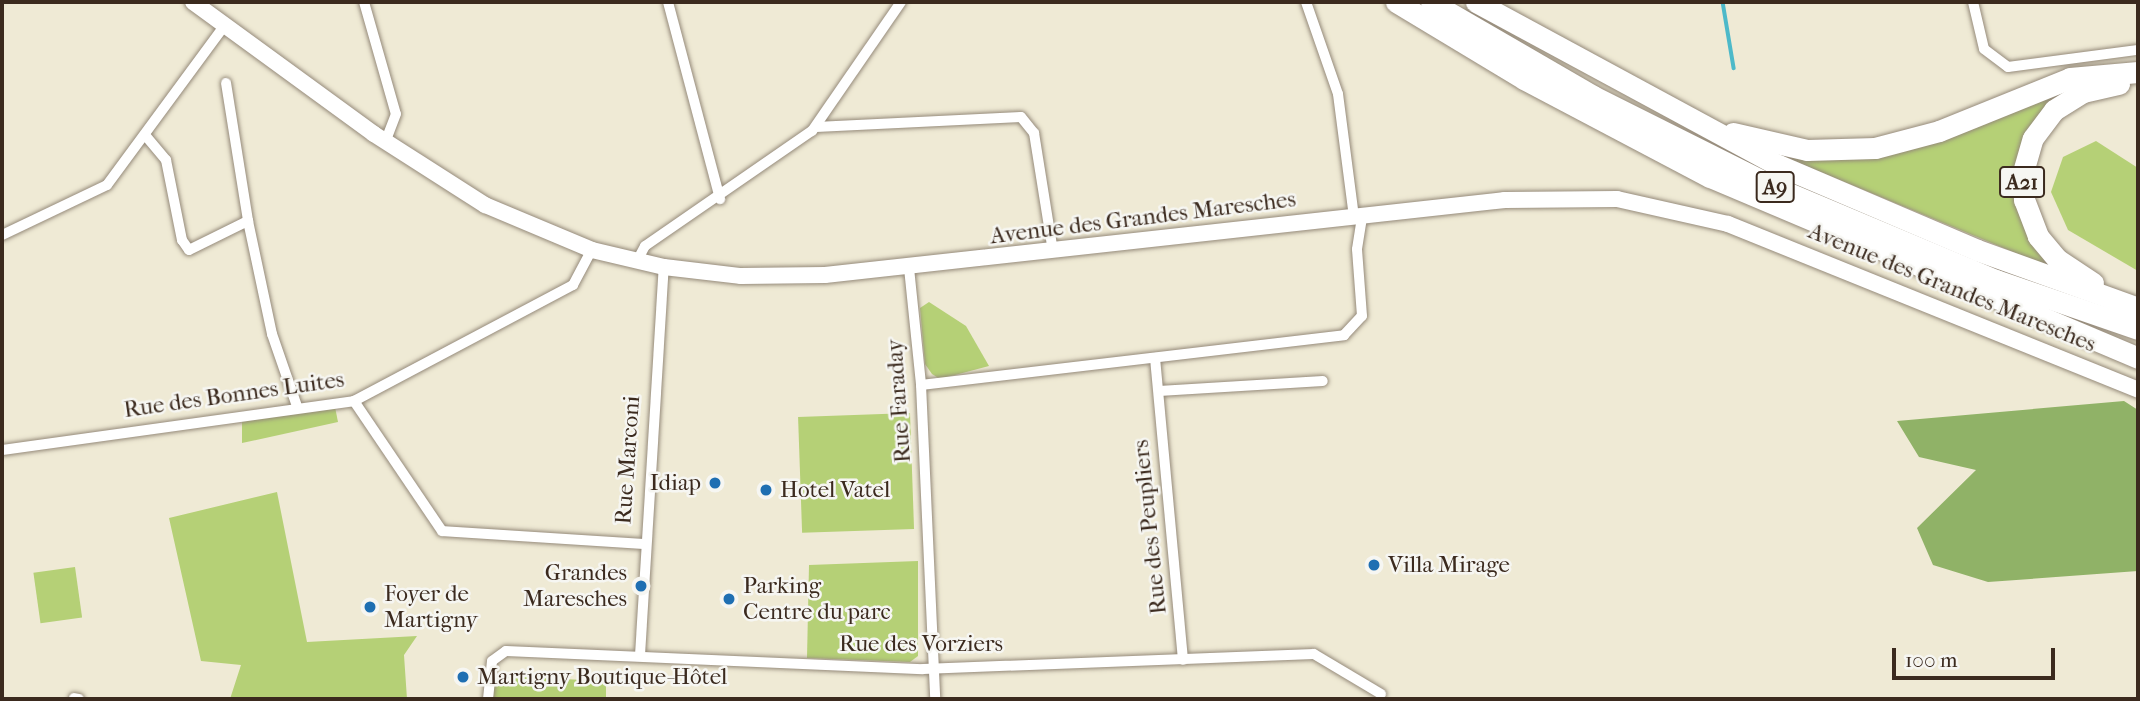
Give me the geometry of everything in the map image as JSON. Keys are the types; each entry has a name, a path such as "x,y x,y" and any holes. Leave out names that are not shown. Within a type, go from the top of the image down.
{"highway":[{"name":"A9","path":"1395,2 1679,162 1983,295 2138,346"},
{"name":"A9","path":"1431,2 1601,100 1779,189 1974,271 2138,329"},
{"path":"1476,2 1633,90 1883,212 2138,305"},
{"path":"1633,90 1759,140 1857,150 1922,137 2070,78 2138,72"},
{"name":"A21","path":"2138,84 2091,88 2054,110 2030,145 2022,181 2029,217 2050,252 2085,279 2138,305"},
{"path":"1983,295 2138,358"}],"main road":[{"name":"Avenue des Grandes Maresches","path":"193,2 385,142 485,205 592,250 664,267 774,277 909,268 1358,216 1550,197 1672,208 1755,234 2138,390"}],"street":[{"path":"363,2 396,114 385,142"},
{"path":"668,2 720,199"},
{"path":"637,261 645,246 720,199 816,127 901,2"},
{"path":"921,385 1350,332 1363,316 1357,249 1358,216 1338,94 1306,2"},
{"path":"1973,2 1984,49 2008,67 2138,50"},
{"path":"2,235 102,190 225,25"},
{"path":"226,83 248,220 272,334 297,406"},
{"path":"816,127 1021,117 1034,133 1053,251"},
{"path":"145,135 166,160 189,250 248,220"},
{"name":"Rue des Bonnes Luites","path":"2,450 297,406 354,401 573,285 592,250"},
{"name":"Rue Marconi","path":"640,655 643,544 664,267"},
{"name":"Rue Faraday","path":"909,268 921,385 935,699"},
{"name":"Rue des Peupliers","path":"1155,358 1183,660"},
{"path":"1158,391 1323,381"},
{"path":"354,401 442,531 643,544"},
{"name":"Rue des Vorziers","path":"488,699 492,661 506,651 934,669 1320,655 1381,694"}],"green space":[{"path":"2068,84 2020,159 2047,266 1753,144 1830,156"},
{"path":"2096,141 2138,168 2138,271 2068,230 2051,192 2063,157"},
{"path":"929,302 966,326 989,366 940,379 932,374 925,364 920,308"},
{"path":"2124,401 2138,410 2138,571 1988,582 1933,565 1917,528 1976,470 1919,457 1897,421"},
{"path":"335,407 338,422 242,443 242,421"},
{"path":"910,413 914,529 802,533 798,417"},
{"path":"277,492 307,642 417,636 404,655 407,699 230,699 241,665 201,661 169,518"},
{"path":"918,561 918,656 910,662 807,658 809,565"},
{"path":"75,567 82,618 41,623 33,573"},
{"path":"495,676 606,681 606,699 493,699"}],"waterway":[{"path":"1723,2 1734,68"}],"place":[{"name":"Idiap","path":"715,483"},
{"name":"Hotel Vatel","path":"766,490"},
{"name":"Villa Mirage","path":"1374,565"},
{"name":"Grandes Maresches","path":"641,586"},
{"name":"Parking Centre du parc","path":"729,599"},
{"name":"Foyer de Martigny","path":"370,607"},
{"name":"Martigny Boutique-Hôtel","path":"463,677"}]}
